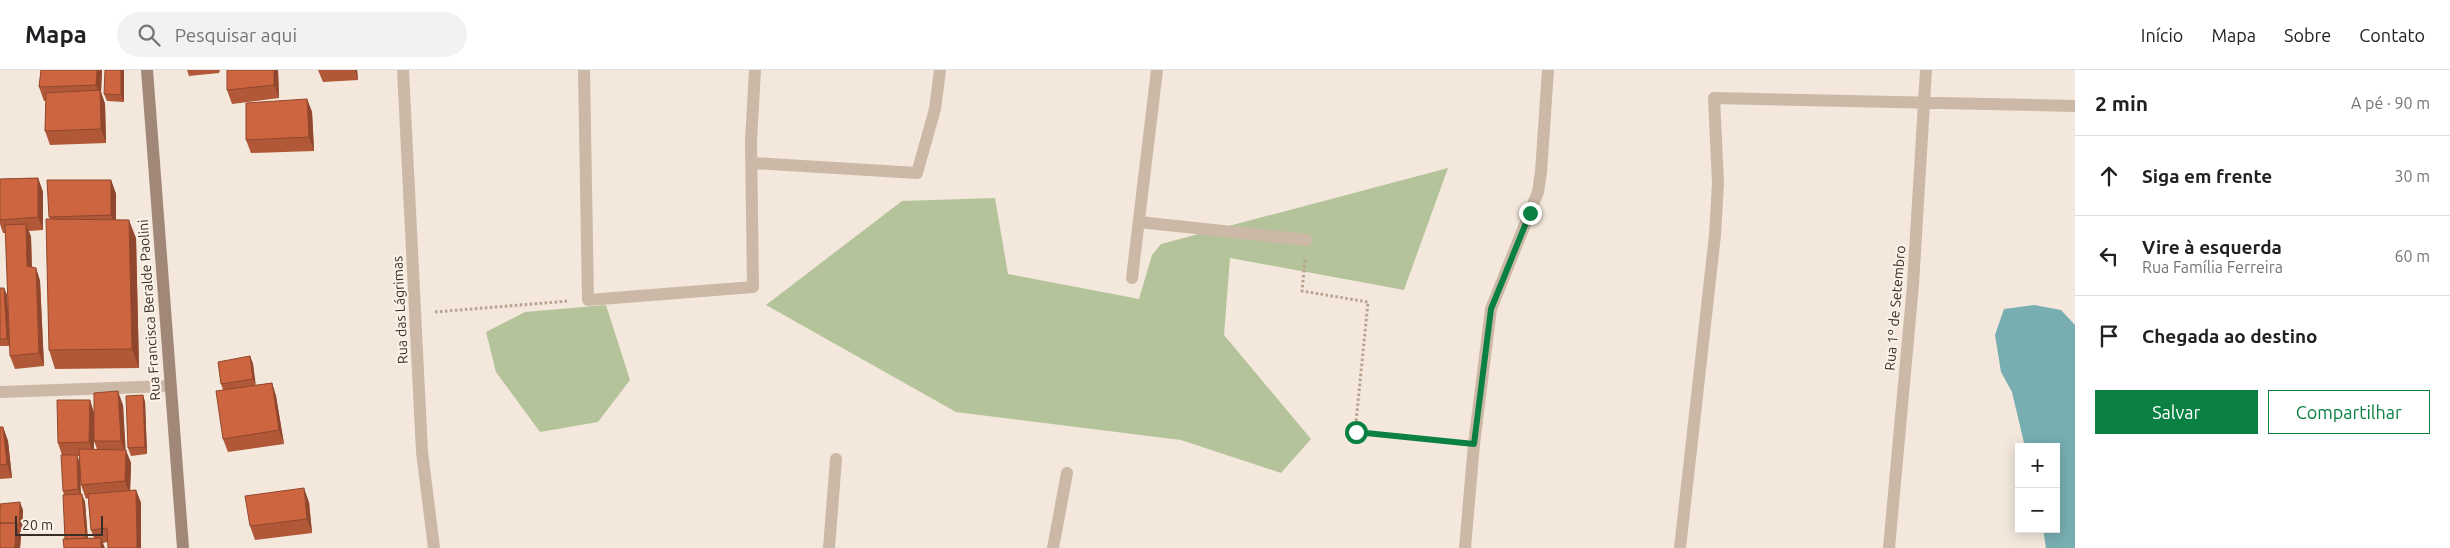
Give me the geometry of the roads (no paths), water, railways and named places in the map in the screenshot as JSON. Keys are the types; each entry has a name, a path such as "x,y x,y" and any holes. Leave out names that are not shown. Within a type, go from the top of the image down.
{"main road":[{"name":"Rua Francisca Beralde Paolini","path":"147,70 183,548"}],"street":[{"name":"Rua das Lágrimas","path":"403,70 422,452 434,548"},
{"path":"584,70 588,300 753,287 752,163 754,70"},
{"path":"752,163 917,173 935,109 940,70"},
{"path":"1132,278 1157,70"},
{"path":"1465,548 1474,444 1491,309 1538,192 1542,172 1548,70"},
{"name":"Rua 1º de Setembro","path":"1889,548 1913,285 1926,70"},
{"path":"1680,548 1716,226 1718,183 1714,98 1923,101 2075,106"},
{"path":"1139,222 1306,240"},
{"path":"0,392 170,386"},
{"path":"829,548 836,459"},
{"path":"1052,548 1067,472"}],"water":[{"path":"2034,305 2061,310 2075,325 2075,548 2046,548 2044,533 2060,533 2060,443 2024,443 2012,392 2001,372 1995,335 2004,309"}]}
